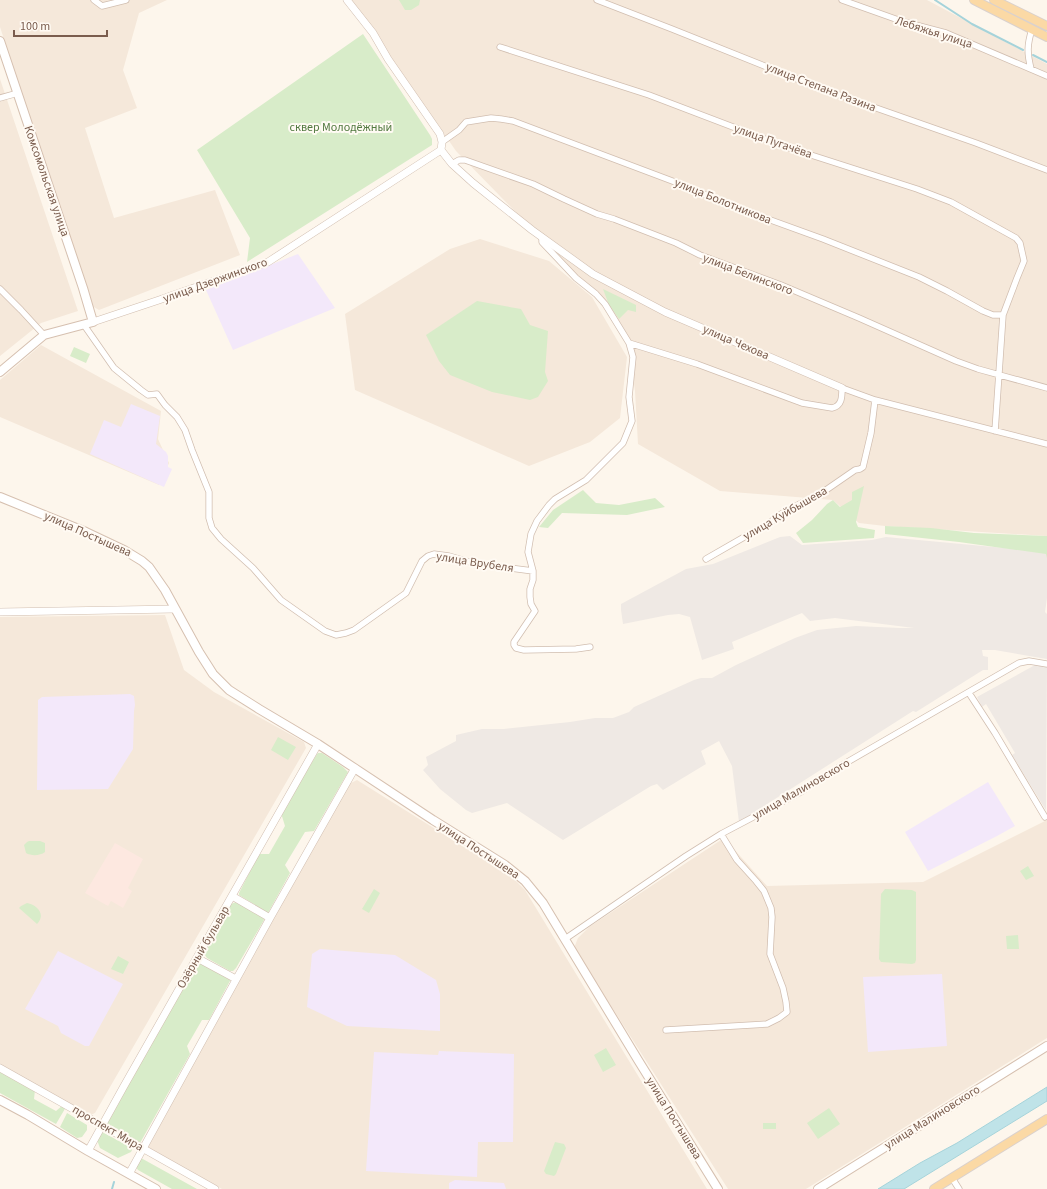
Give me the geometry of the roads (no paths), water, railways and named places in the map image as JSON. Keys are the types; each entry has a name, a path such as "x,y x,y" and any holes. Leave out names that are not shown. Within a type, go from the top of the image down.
{"main road":[{"path":"974,0 1047,37"},
{"path":"994,0 1047,26"},
{"name":"Комсомольская улица","path":"0,41 93,322"},
{"name":"улица Дзержинского","path":"0,372 44,336 93,322"},
{"name":"улица Постышева","path":"0,497 79,529 135,556 149,567 165,590 199,652 213,674 229,690 318,744 433,820 516,872 543,903 718,1189"},
{"name":"улица Малиновского","path":"818,1189 1047,1046"},
{"path":"0,1100 156,1189"},
{"path":"934,1189 1047,1119"}],"street":[{"path":"94,0 102,6 126,0"},
{"path":"347,0 374,33 388,59 440,134 442,142 441,150"},
{"name":"улица Степана Разина","path":"597,0 822,89 976,143 1047,170"},
{"name":"Лебяжья улица","path":"842,0 904,22 946,33 1047,76"},
{"path":"1031,69 1028,57 1028,43 1032,29"},
{"name":"улица Пугачёва","path":"500,47 649,95 784,146 902,184 951,202 1016,238 1020,244 1024,261 1003,315"},
{"path":"0,98 18,93"},
{"name":"улица Болотникова","path":"442,142 459,130 466,122 491,118 513,121 675,182 732,206 823,239 906,272 947,291 983,311 993,315 1003,315"},
{"name":"улица Дзержинского","path":"93,322 268,262 441,150"},
{"name":"улица Чехова","path":"441,150 452,164 473,183 542,237 593,274 665,312 842,388"},
{"name":"улица Белинского","path":"452,164 459,160 465,160 533,184 564,200 597,214 614,218 676,243 700,255 788,288 956,361 978,369 1047,388"},
{"path":"542,237 542,242 562,264 605,304 629,343 633,357 629,397 632,422 623,443 586,480 555,498 537,522 531,534 528,552 533,571 533,580 530,590 530,597 531,604 535,611 514,642 516,648 524,650 576,649 590,647"},
{"path":"0,289 44,336"},
{"path":"995,431 1003,315"},
{"name":"улица Врубеля","path":"84,324 114,368 133,385 148,395 157,394 177,417 185,430 209,492 209,518 212,528 221,539 253,568 281,600 325,631 336,634 346,634 354,630 406,593 422,561 428,556 434,554 449,556 473,563 533,571"},
{"path":"629,343 697,364 802,403 832,408 837,407 840,404 842,388 875,400 1047,444"},
{"name":"улица Куйбышева","path":"706,559 772,521 781,514 826,490 855,470 863,467 871,432 875,400"},
{"path":"0,612 175,609"},
{"name":"улица Малиновского","path":"565,939 721,834 799,793 844,764 969,692 1024,662 1030,661 1047,664"},
{"path":"969,692 1045,817"},
{"name":"Озёрный бульвар","path":"88,1151 318,744"},
{"path":"129,1174 236,979 355,768"},
{"path":"666,1030 766,1024 775,1021 787,1012 783,988 770,954 771,908 764,891 737,860 721,834"},
{"path":"232,896 270,918"},
{"path":"197,958 236,979"},
{"name":"проспект Мира","path":"0,1068 215,1189"},
{"path":"952,1178 959,1189"}],"water":[{"path":"1047,1087 1047,1101 904,1189 878,1189 920,1163 957,1143"}],"waterway":[{"path":"935,0 972,24 1023,50"},
{"path":"1033,55 1047,62"},
{"path":"112,1189 114,1182"}],"park label":[{"name":"сквер Молодёжный","path":"341,127"}]}
